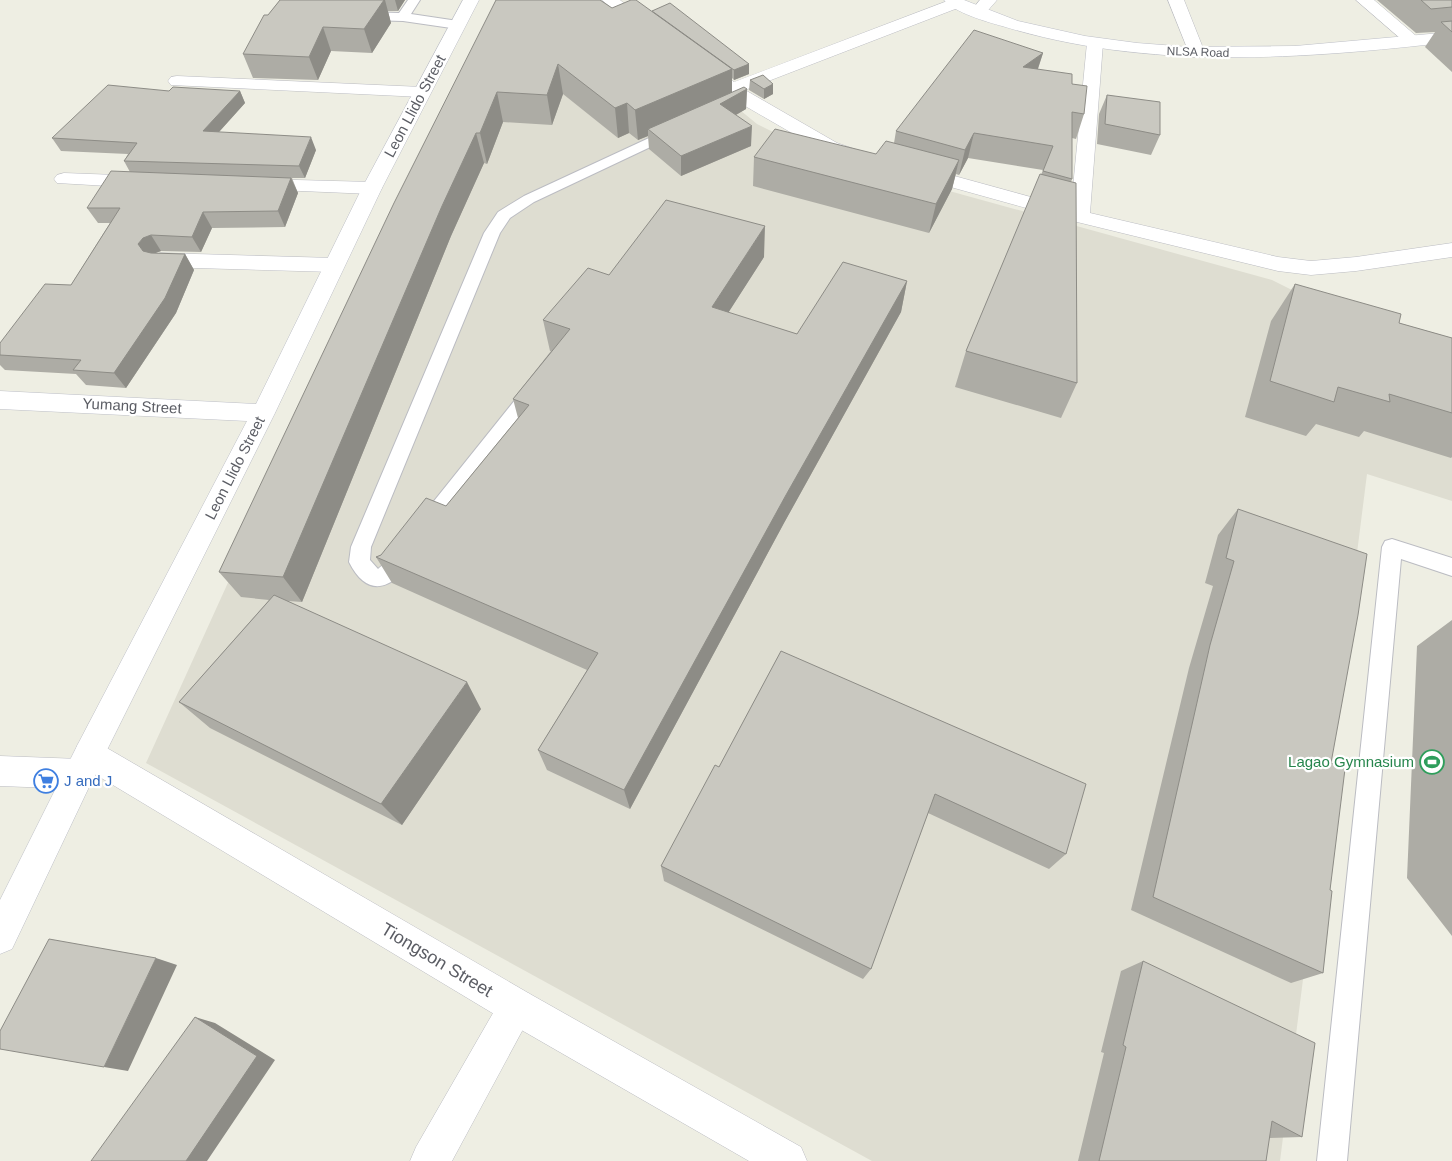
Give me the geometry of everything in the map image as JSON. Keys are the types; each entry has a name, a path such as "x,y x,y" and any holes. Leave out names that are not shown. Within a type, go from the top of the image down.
{"street":[{"name":"Leon Llido Street","path":"0,937 84,764 263,413 372,188 471,0"},
{"path":"610,0 663,40"},
{"path":"1176,0 1197,53"},
{"path":"1364,0 1414,41"},
{"path":"736,98 954,2"},
{"name":"NLSA Road","path":"954,2 984,6 1011,24 1052,35 1095,43 1197,53 1268,53 1452,37"},
{"path":"1080,217 1095,43"},
{"path":"686,56 736,98 830,147 870,159"},
{"path":"177,81 422,92"},
{"path":"899,167 1080,217 1278,264 1311,268 1356,264 1452,250"},
{"path":"64,179 158,182"},
{"path":"245,185 372,188"},
{"path":"162,260 334,265"},
{"name":"Yumang Street","path":"0,400 263,413"},
{"path":"0,772 84,764"},
{"name":"Tiongson Street","path":"84,764 788,1161"},
{"path":"430,1161 517,1007"}],"lane":[{"path":"403,17 414,0"},
{"path":"367,16 403,17 458,25"},
{"path":"537,384 388,574 379,578 371,576 359,562 361,546 492,233 504,216 538,195 694,122"},
{"path":"1332,1161 1392,547 1452,567"}],"shaded area":[{"path":"504,0 713,88 757,124 819,155 1272,280 1376,332 1452,358 1452,501 1367,474 1280,1161 872,1161 146,763 387,233"}],"building":[{"path":"280,0 384,0 364,29 323,27 309,57 243,54 264,15 268,15"},
{"path":"496,0 600,0 612,8 631,0 636,0 732,69 635,110 627,103 615,108 558,64 547,95 497,92 480,133 476,133 442,206 283,577 219,572 394,203"},
{"path":"1421,0 1452,0 1452,7 1431,9"},
{"path":"670,3 749,64 734,70 652,11"},
{"path":"1452,21 1452,32 1441,22"},
{"path":"974,30 1043,53 1023,67 1072,74 1072,84 1087,86 1084,114 1072,112 1072,179 1043,171 1053,146 974,133 965,150 896,131"},
{"path":"763,75 773,84 764,89 750,80"},
{"path":"108,85 169,91 173,87 240,91 203,131 311,137 299,166 124,161 137,143 52,138"},
{"path":"744,87 747,89 720,104 752,126 681,156 648,129"},
{"path":"1107,95 1160,102 1160,135 1105,124"},
{"path":"775,129 876,154 886,141 959,160 936,204 754,157"},
{"path":"111,171 291,178 278,211 203,212 192,237 151,235 143,238 138,244 143,251 185,254 165,298 114,373 73,370 81,360 0,355 0,343 45,284 71,285 120,208 87,208"},
{"path":"1040,174 1076,183 1077,383 966,351"},
{"path":"666,200 765,226 712,307 797,334 843,262 907,281 786,495 624,790 538,750 598,653 376,557 381,555 426,498 446,506 529,405 513,399 570,329 543,320 588,268 609,275"},
{"path":"1295,284 1401,314 1399,323 1452,338 1452,413 1389,394 1390,402 1338,387 1334,402 1270,381"},
{"path":"1238,509 1367,554 1331,763 1345,769 1330,890 1332,891 1323,973 1153,897 1210,645 1234,561 1226,558"},
{"path":"274,595 467,682 381,804 179,702"},
{"path":"781,651 1086,784 1066,854 935,794 871,969 661,866 715,765 719,767"},
{"path":"49,939 156,958 104,1067 0,1049 0,1031"},
{"path":"1143,961 1315,1043 1302,1137 1272,1121 1266,1161 1099,1161 1126,1047 1123,1045"},
{"path":"195,1017 257,1056 186,1161 91,1161"}],"place":[{"name":"Lagao Gymnasium","path":"1432,762"},
{"name":"J and J","path":"46,781"}]}
